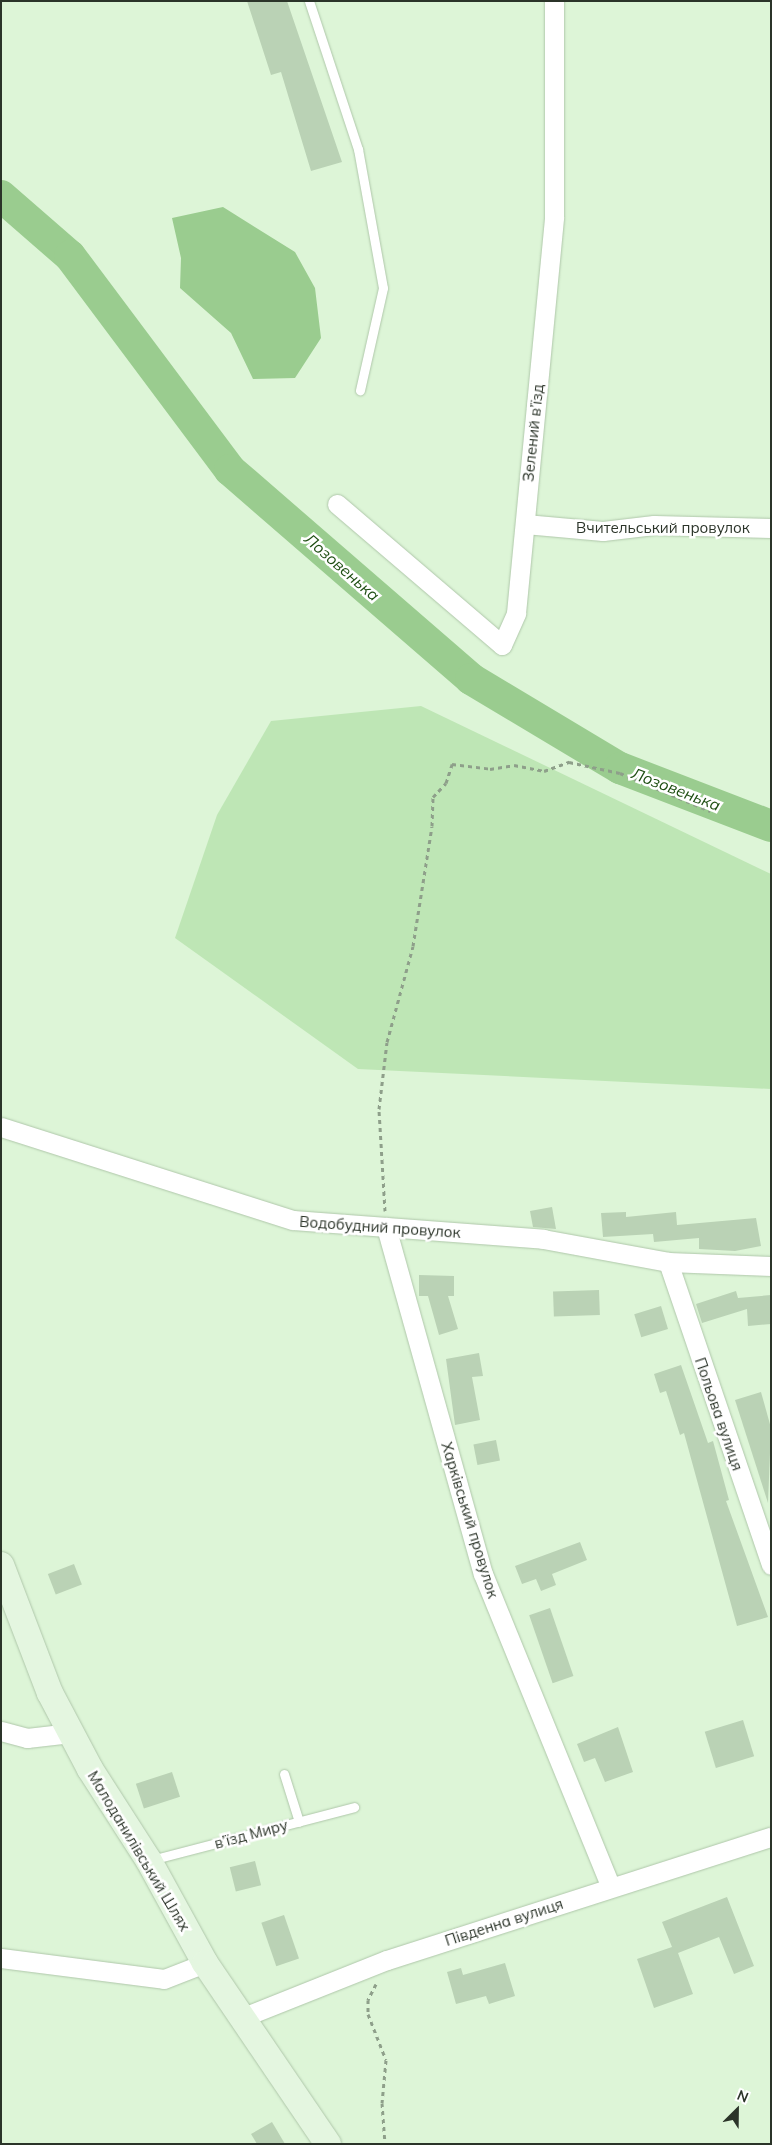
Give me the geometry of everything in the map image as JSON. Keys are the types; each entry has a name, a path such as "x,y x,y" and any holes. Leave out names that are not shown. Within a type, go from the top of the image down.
{"main road":[{"name":"Малоданилівський Шлях","path":"1,1565 19,1618 71,1733 149,1861 205,1963 328,2144"}],"street":[{"name":"Зелений в’їзд","path":"337,504 502,644 516,613 554,217 554,1"},
{"name":"Вчительський провулок","path":"525,524 603,531 654,525 771,528"},
{"name":"Водобудний провулок","path":"1,1127 293,1220 543,1239 668,1262 771,1266"},
{"name":"Харківський провулок","path":"386,1227 483,1574 611,1887"},
{"name":"Польова вулиця","path":"668,1262 771,1566"},
{"path":"1,1730 27,1738 71,1733"},
{"name":"Південна вулиця","path":"241,2018 387,1960 771,1836"},
{"path":"1,1958 164,1979 205,1963"}],"lane":[{"path":"309,1 358,150 383,288 360,390"},
{"path":"284,1774 299,1822"},
{"name":"в’їзд Миру","path":"149,1861 354,1807"}],"path":[{"path":"386,1227 379,1109 387,1042 412,946 432,826 433,797 446,783 452,764 490,769 514,765 544,770 568,762 620,773 710,811"},
{"path":"385,2144 382,2103 386,2060 368,2014 368,2000 387,1960"}],"shaded area":[{"path":"223,207 295,252 315,288 321,338 295,378 253,379 231,333 180,288 181,258 172,218"},
{"path":"421,706 771,874 771,1089 358,1069 175,938 217,815 271,721"}],"building":[{"path":"247,1 287,1 342,162 311,171 281,72 271,75"},
{"path":"552,1207 556,1229 533,1227 530,1211"},
{"path":"626,1212 626,1217 676,1212 677,1225 756,1218 761,1246 735,1251 699,1249 699,1238 654,1242 653,1234 603,1237 601,1213"},
{"path":"419,1275 454,1276 454,1296 448,1296 458,1329 439,1335 428,1296 419,1296"},
{"path":"599,1290 600,1315 554,1317 553,1292"},
{"path":"736,1291 738,1298 771,1295 771,1324 748,1326 747,1309 702,1323 696,1304"},
{"path":"661,1306 668,1329 641,1337 634,1314"},
{"path":"479,1353 483,1376 472,1377 480,1420 455,1425 446,1359"},
{"path":"681,1365 708,1443 713,1441 729,1500 726,1501 768,1617 737,1626 684,1433 680,1435 666,1391 660,1393 654,1374"},
{"path":"761,1392 771,1428 768,1503 735,1400"},
{"path":"496,1440 500,1461 477,1465 473,1444"},
{"path":"580,1542 587,1560 552,1574 556,1585 541,1591 536,1579 522,1584 515,1566"},
{"path":"74,1564 82,1585 56,1595 48,1574"},
{"path":"550,1608 573,1676 553,1683 529,1615"},
{"path":"743,1720 754,1756 716,1768 705,1732"},
{"path":"618,1727 633,1772 605,1782 595,1758 584,1762 577,1744"},
{"path":"172,1772 180,1797 144,1808 136,1784"},
{"path":"255,1861 261,1885 236,1892 230,1867"},
{"path":"727,1897 754,1966 734,1974 719,1937 678,1953 693,1994 654,2008 637,1959 672,1947 662,1922"},
{"path":"284,1915 299,1958 276,1966 261,1923"},
{"path":"505,1963 515,1996 489,2004 486,1996 456,2004 447,1972 461,1968 463,1975"},
{"path":"272,2122 285,2144 257,2144 251,2134"}],"waterway":[{"name":"Лозовенька","path":"1,196 70,256 230,470 471,679 620,768 771,826"}]}
